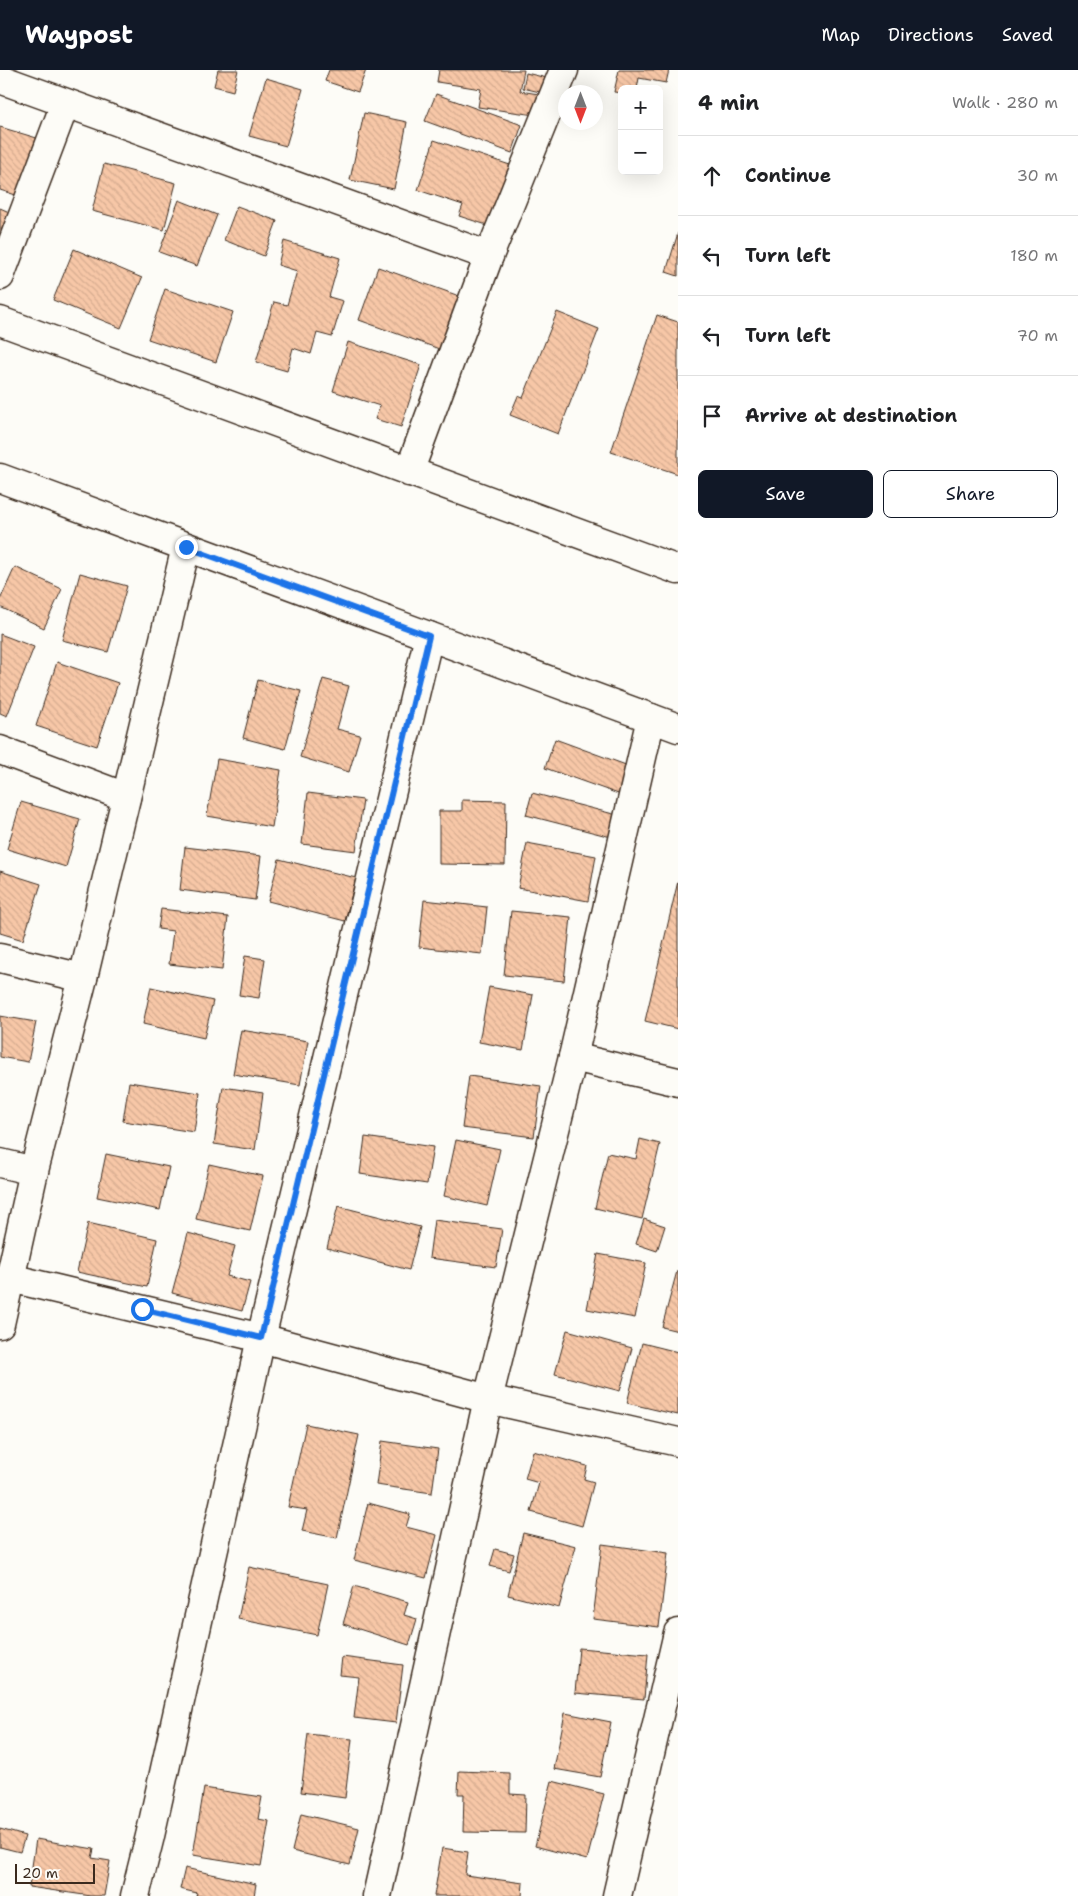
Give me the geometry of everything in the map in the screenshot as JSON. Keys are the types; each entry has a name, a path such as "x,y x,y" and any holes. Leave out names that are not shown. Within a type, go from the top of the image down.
{"street":[{"path":"409,472 489,256 564,70"},
{"path":"0,79 489,256"},
{"path":"0,276 65,104"},
{"path":"0,321 678,570"},
{"path":"0,478 678,728"},
{"path":"0,1324 34,1171 83,978 186,547"},
{"path":"135,1896 261,1338 429,636"},
{"path":"378,1896 488,1399 573,1057 651,718"},
{"path":"0,750 126,797"},
{"path":"0,958 83,978"},
{"path":"573,1057 678,1082"},
{"path":"0,1163 34,1171"},
{"path":"10,1278 261,1338 488,1399 678,1442"},
{"path":"617,1896 678,1633"}],"building":[{"path":"218,70 238,70 233,91 214,86"},
{"path":"329,70 366,70 358,92 325,81"},
{"path":"439,70 524,70 520,91 545,95 542,116 478,107 481,89 437,82"},
{"path":"619,70 669,70 666,83 639,78 638,85 618,85 618,92 614,92"},
{"path":"526,73 547,78 544,93 523,88"},
{"path":"266,78 303,89 286,146 249,136"},
{"path":"436,94 522,125 512,153 425,121"},
{"path":"364,113 407,122 394,189 350,180"},
{"path":"0,127 40,139 22,197 0,190"},
{"path":"434,140 510,165 490,226 459,216 463,205 418,190"},
{"path":"104,164 176,183 164,230 92,211"},
{"path":"179,200 217,215 197,266 159,252"},
{"path":"237,206 277,221 264,256 224,240"},
{"path":"0,208 14,214 0,242"},
{"path":"678,233 678,276 666,272"},
{"path":"284,241 340,258 329,297 343,301 332,337 317,333 311,354 293,348 287,371 256,362 274,302 287,305 297,271 278,265"},
{"path":"74,249 142,278 121,328 53,300"},
{"path":"378,267 462,297 442,350 359,320"},
{"path":"165,289 233,312 216,362 148,339"},
{"path":"557,312 599,329 558,434 510,415 518,396 523,398"},
{"path":"657,315 678,322 678,474 611,452"},
{"path":"348,342 421,365 401,427 375,419 380,406 333,391"},
{"path":"15,567 62,589 44,628 0,607 0,600"},
{"path":"80,573 127,586 108,652 62,640"},
{"path":"0,634 34,647 7,716 0,713"},
{"path":"57,662 118,683 97,746 36,726"},
{"path":"323,679 349,686 337,729 360,735 349,772 300,757"},
{"path":"258,680 301,691 285,749 243,738"},
{"path":"555,739 634,768 624,796 545,768"},
{"path":"217,759 281,770 272,827 207,816"},
{"path":"308,793 363,800 356,851 302,844"},
{"path":"532,793 621,816 615,838 526,815"},
{"path":"462,800 506,801 505,865 439,864 439,811 462,811"},
{"path":"21,802 80,819 66,867 7,849"},
{"path":"527,843 596,856 588,901 518,888"},
{"path":"185,847 261,856 255,900 180,890"},
{"path":"279,859 356,878 345,921 268,901"},
{"path":"0,871 41,884 23,940 0,933"},
{"path":"678,881 678,1029 645,1021"},
{"path":"424,900 487,907 482,954 419,947"},
{"path":"161,909 228,917 222,970 169,964 173,931 158,929"},
{"path":"511,911 571,917 564,981 504,975"},
{"path":"245,956 265,959 259,998 239,995"},
{"path":"151,987 213,1001 204,1038 143,1024"},
{"path":"489,987 533,995 523,1050 479,1042"},
{"path":"0,1016 36,1022 28,1062 0,1057"},
{"path":"241,1030 308,1041 300,1085 233,1074"},
{"path":"469,1076 541,1086 534,1137 462,1128"},
{"path":"129,1082 200,1093 194,1132 123,1121"},
{"path":"223,1087 263,1093 255,1150 214,1144"},
{"path":"365,1137 433,1147 427,1184 360,1174"},
{"path":"640,1139 660,1144 642,1219 595,1208 608,1153 636,1159"},
{"path":"456,1140 500,1149 487,1206 444,1196"},
{"path":"106,1154 169,1167 160,1210 97,1197"},
{"path":"209,1164 263,1176 250,1231 196,1219"},
{"path":"338,1206 420,1227 409,1270 327,1248"},
{"path":"644,1219 665,1226 657,1251 636,1244"},
{"path":"434,1220 502,1229 496,1267 429,1258"},
{"path":"88,1223 157,1239 147,1287 77,1272"},
{"path":"188,1233 235,1246 227,1276 250,1282 242,1311 172,1293"},
{"path":"598,1254 646,1263 635,1318 587,1309"},
{"path":"678,1271 678,1331 662,1327"},
{"path":"567,1330 632,1348 620,1391 555,1374"},
{"path":"642,1343 678,1352 678,1415 627,1403"},
{"path":"306,1424 359,1435 337,1538 302,1531 307,1510 288,1507"},
{"path":"382,1441 438,1449 432,1493 376,1485"},
{"path":"533,1451 587,1466 584,1479 594,1482 582,1526 531,1512 539,1483 525,1479"},
{"path":"368,1503 410,1514 406,1527 437,1535 426,1578 354,1560"},
{"path":"523,1533 576,1546 559,1608 508,1595"},
{"path":"602,1544 668,1553 659,1627 593,1619"},
{"path":"495,1549 514,1554 509,1571 490,1566"},
{"path":"249,1567 328,1584 317,1635 238,1619"},
{"path":"354,1586 408,1602 404,1615 417,1619 409,1645 343,1624"},
{"path":"579,1648 648,1654 644,1699 575,1693"},
{"path":"342,1657 403,1665 396,1723 354,1718 359,1677 340,1675"},
{"path":"565,1713 611,1722 600,1777 554,1769"},
{"path":"308,1734 352,1739 345,1798 301,1792"},
{"path":"459,1771 510,1773 510,1794 526,1795 525,1833 463,1832 464,1794 458,1794"},
{"path":"552,1781 604,1794 587,1860 535,1846"},
{"path":"204,1788 262,1797 258,1819 269,1821 261,1866 193,1855"},
{"path":"301,1814 359,1828 350,1865 292,1851"},
{"path":"0,1829 25,1836 20,1852 0,1847"},
{"path":"36,1839 94,1849 92,1858 110,1861 104,1896 91,1896 29,1887"},
{"path":"442,1848 468,1852 465,1875 523,1883 522,1896 434,1896"},
{"path":"185,1868 256,1884 254,1896 196,1896 197,1893 180,1889"}],"route":[{"path":"142,1309 261,1338 429,636 186,547"}]}
